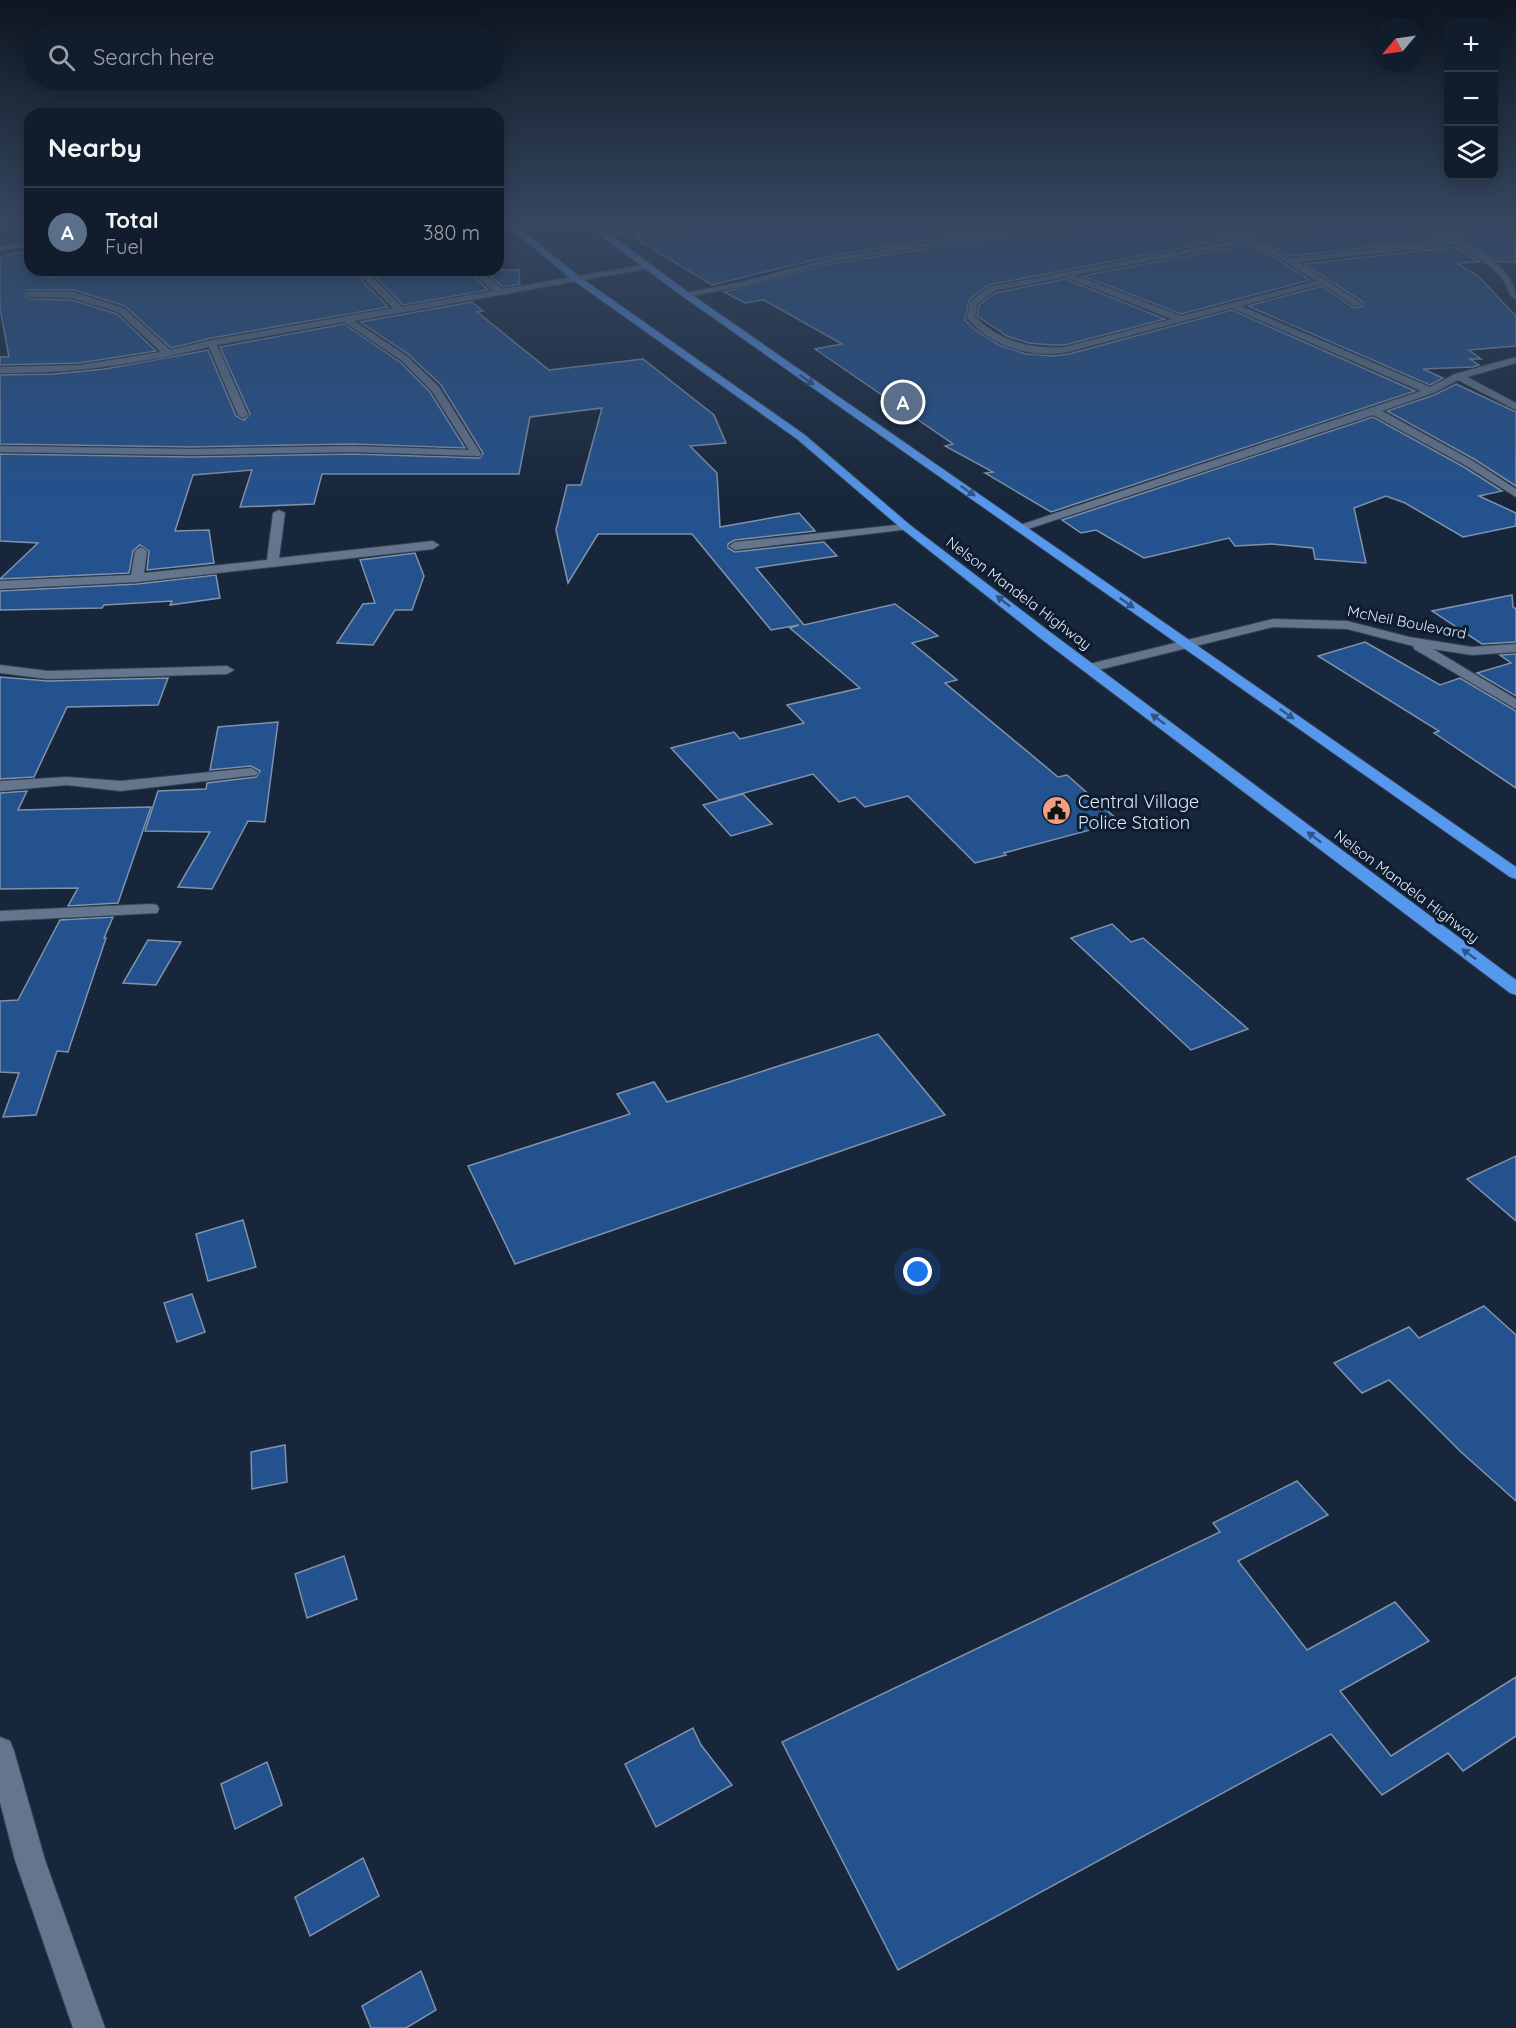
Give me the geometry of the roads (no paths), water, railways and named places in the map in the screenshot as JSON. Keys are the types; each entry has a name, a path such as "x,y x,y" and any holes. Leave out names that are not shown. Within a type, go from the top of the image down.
{"highway":[{"name":"Nelson Mandela Highway","path":"629,316 801,437 906,527 1516,989"},
{"path":"716,316 1516,874"}],"street":[{"path":"127,316 169,354"},
{"path":"0,370 24,371 79,366 169,354 212,343 363,316"},
{"path":"970,316 994,338 1012,345 1051,351 1065,350 1192,316"},
{"path":"1171,316 1180,319"},
{"path":"1256,316 1430,391"},
{"path":"0,448 192,452 353,449 476,454 436,389 404,358 345,319"},
{"path":"212,343 243,416"},
{"path":"1021,528 1374,411 1430,391 1458,376 1516,360"},
{"path":"1458,376 1516,407"},
{"path":"1374,411 1469,463 1516,494"},
{"path":"272,564 279,513"},
{"path":"735,546 906,527"},
{"path":"0,585 137,578 433,545"},
{"path":"137,578 141,550"},
{"name":"McNeil Boulevard","path":"1090,668 1274,623 1347,625 1409,641 1472,651 1516,648"},
{"path":"1409,641 1516,705"},
{"path":"0,669 48,675 227,670"},
{"path":"0,786 67,781 121,786 251,772"},
{"path":"0,916 151,909"},
{"path":"0,1751 30,1860 89,2028"}],"place":[{"name":"Total","path":"903,402"},
{"name":"Central Village Police Station","path":"1057,811"}]}
